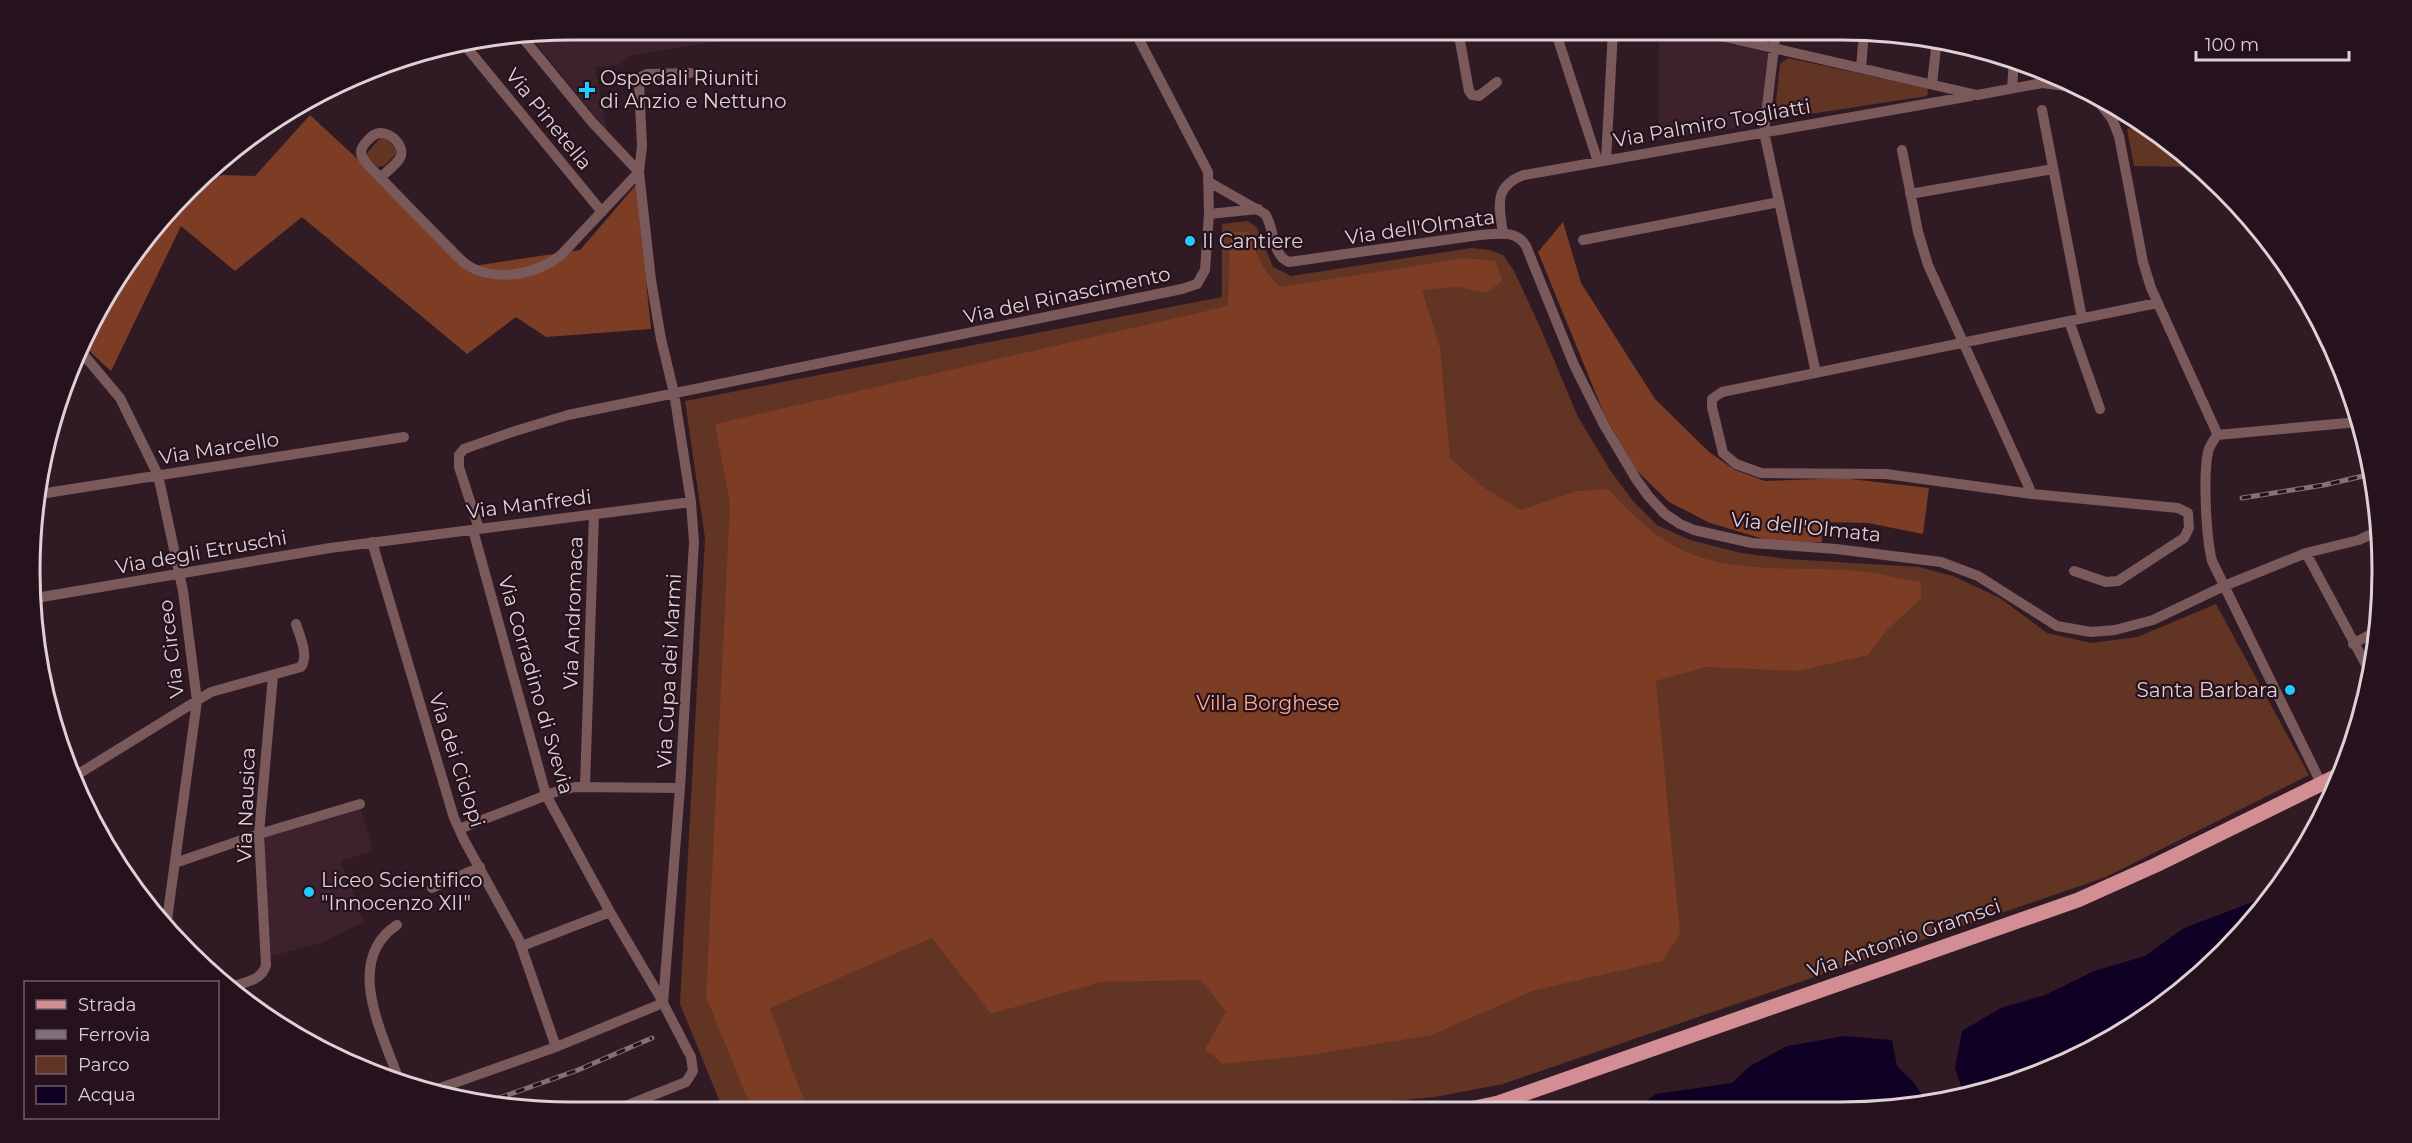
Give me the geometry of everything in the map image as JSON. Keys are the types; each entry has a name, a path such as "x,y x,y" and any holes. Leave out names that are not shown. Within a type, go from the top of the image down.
{"main road":[{"name":"Via Antonio Gramsci","path":"1501,1102 2078,900 2156,865 2329,779"}],"street":[{"name":"Via del Rinascimento","path":"476,529 458,463 459,455 464,449 562,416 1192,287 1202,279 1206,270 1209,182 1202,157 1139,40"},
{"path":"1460,40 1469,91 1472,95 1479,96 1497,82"},
{"path":"1559,40 1602,161"},
{"path":"1602,161 1612,40"},
{"path":"1739,40 1977,95"},
{"path":"1775,40 1764,132 1816,373"},
{"path":"1861,68 1863,41"},
{"path":"380,178 463,262 483,273 500,274 541,267 555,260 575,242 639,172 592,122 527,43"},
{"path":"1932,84 1935,49"},
{"name":"Via Pinetella","path":"469,51 602,212"},
{"path":"2012,88 2013,70"},
{"name":"Via Cupa dei Marmi","path":"663,1003 680,788 694,542 691,502 674,393 654,298 639,172 642,146 639,87 641,77 650,73 690,73"},
{"name":"Via Palmiro Togliatti","path":"1503,233 1500,200 1503,190 1512,180 1533,173 2049,83"},
{"path":"2043,110 2082,318"},
{"path":"2109,114 2118,131 2143,262 2157,303 2210,415 2217,435"},
{"path":"1902,150 1918,232 1928,265 1942,300 1965,342 2032,494"},
{"path":"1910,194 2054,169"},
{"name":"Via dell'Olmata","path":"1209,182 1258,209 1268,218 1281,258 1292,263 1503,233 1515,235 1525,243 1574,365 1636,479 1654,503 1680,524 1717,536 1752,543 1829,548 1941,562 1978,576 2054,625 2075,631 2104,631 2153,620 2224,586 2306,553 2359,540 2370,535"},
{"path":"1583,240 1779,202"},
{"path":"1209,214 1258,209"},
{"path":"2074,572 2106,582 2124,578 2184,538 2189,528 2188,513 2178,508 2032,494 1936,479 1875,473 1770,474 1744,468 1729,460 1723,453 1711,404 1715,396 1816,373 2157,303"},
{"path":"2069,321 2100,409"},
{"name":"Via Circeo","path":"86,357 123,403 158,475 180,573 197,701 167,916"},
{"path":"2217,435 2350,423"},
{"path":"2217,435 2208,449 2206,478 2209,544 2214,566 2321,783"},
{"name":"Via Marcello","path":"47,493 404,437"},
{"name":"Via Manfredi","path":"372,542 691,502"},
{"name":"Via Andromaca","path":"585,786 594,514"},
{"name":"Via Corradino di Svevia","path":"476,529 546,795 663,1003"},
{"name":"Via degli Etruschi","path":"41,597 372,542"},
{"name":"Via dei Ciclopi","path":"372,542 459,829 522,946 556,1047"},
{"path":"2306,553 2363,661"},
{"path":"80,773 223,687 298,669 304,662 296,624"},
{"path":"2353,644 2367,636"},
{"name":"Via Nausica","path":"237,984 258,977 264,971 267,959 259,834 273,676"},
{"path":"459,829 546,795 585,786 680,788"},
{"path":"175,863 259,834 360,804"},
{"path":"432,888 480,867"},
{"path":"522,946 610,912"},
{"path":"396,1072 374,1007 369,978 376,946 387,932 397,925"},
{"path":"445,1086 556,1047 663,1003 691,1057 693,1071 686,1082 636,1102"}],"shaded area":[{"name":"Ospedali Riuniti di Anzio e Nettuno","path":"727,40 632,55 619,65 595,67 607,131 535,42"},
{"path":"1659,40 1713,40 1768,53 1761,116 1752,126 1658,140"},
{"name":"Liceo Scientifico \"Innocenzo XII\"","path":"361,809 373,851 341,861 364,922 321,943 271,956 262,838"}],"green space":[{"path":"1788,58 1927,88 1927,96 1784,118 1775,111 1780,64"},
{"path":"310,115 473,266 580,250 636,185 651,329 546,337 516,317 467,354 302,217 235,271 181,226 111,371 89,351 112,306 150,248 172,221 216,177 255,176"},
{"path":"2127,129 2136,130 2185,167 2134,166"},
{"path":"381,137 387,139 396,149 396,154 384,166 378,167 367,157 367,153"},
{"name":"Villa Borghese","path":"1248,221 1257,228 1273,267 1291,276 1471,248 1490,250 1503,255 1514,271 1541,329 1578,417 1610,470 1633,501 1657,525 1690,540 1741,553 1787,559 1919,567 1953,576 2000,598 2047,633 2091,643 2137,637 2216,604 2309,775 2106,877 1503,1084 1435,1097 1383,1102 720,1102 680,1004 705,538 685,401 1222,297 1222,224"},
{"path":"1563,222 1581,283 1655,399 1709,452 1735,470 1765,481 1842,478 1929,488 1923,534 1868,523 1821,522 1822,542 1774,542 1710,523 1669,502 1636,470 1605,416 1538,252"},
{"name":"Villa Borghese","path":"1230,232 1249,232 1257,255 1269,276 1281,287 1465,258 1496,261 1502,281 1487,293 1458,287 1422,290 1440,348 1450,458 1483,487 1521,510 1577,491 1608,489 1658,536 1694,555 1734,565 1858,571 1921,582 1921,599 1888,629 1868,655 1798,671 1706,667 1656,681 1680,934 1662,961 1532,991 1432,1035 1310,1055 1223,1064 1205,1049 1226,1012 1201,980 1101,982 991,1014 932,938 770,1008 806,1102 749,1102 706,997 730,504 715,424 1228,306"}],"water":[{"path":"2258,900 2240,922 2191,971 2136,1013 2075,1048 2044,1062 1962,1088 1955,1068 1962,1031 2001,1008 2045,995 2094,971 2145,956 2184,928"},
{"path":"1845,1036 1892,1040 1897,1066 1915,1084 1923,1096 1840,1102 1645,1102 1656,1094 1732,1083 1750,1066 1787,1046"}],"railway":[{"path":"2242,498 2324,485 2362,476"},
{"path":"500,1098 578,1070 652,1038"}],"place":[{"name":"Ospedali Riuniti di Anzio e Nettuno","path":"587,90"},
{"name":"Il Cantiere","path":"1190,241"},
{"name":"Santa Barbara","path":"2290,690"},
{"name":"Liceo Scientifico \"Innocenzo XII\"","path":"309,892"}]}
